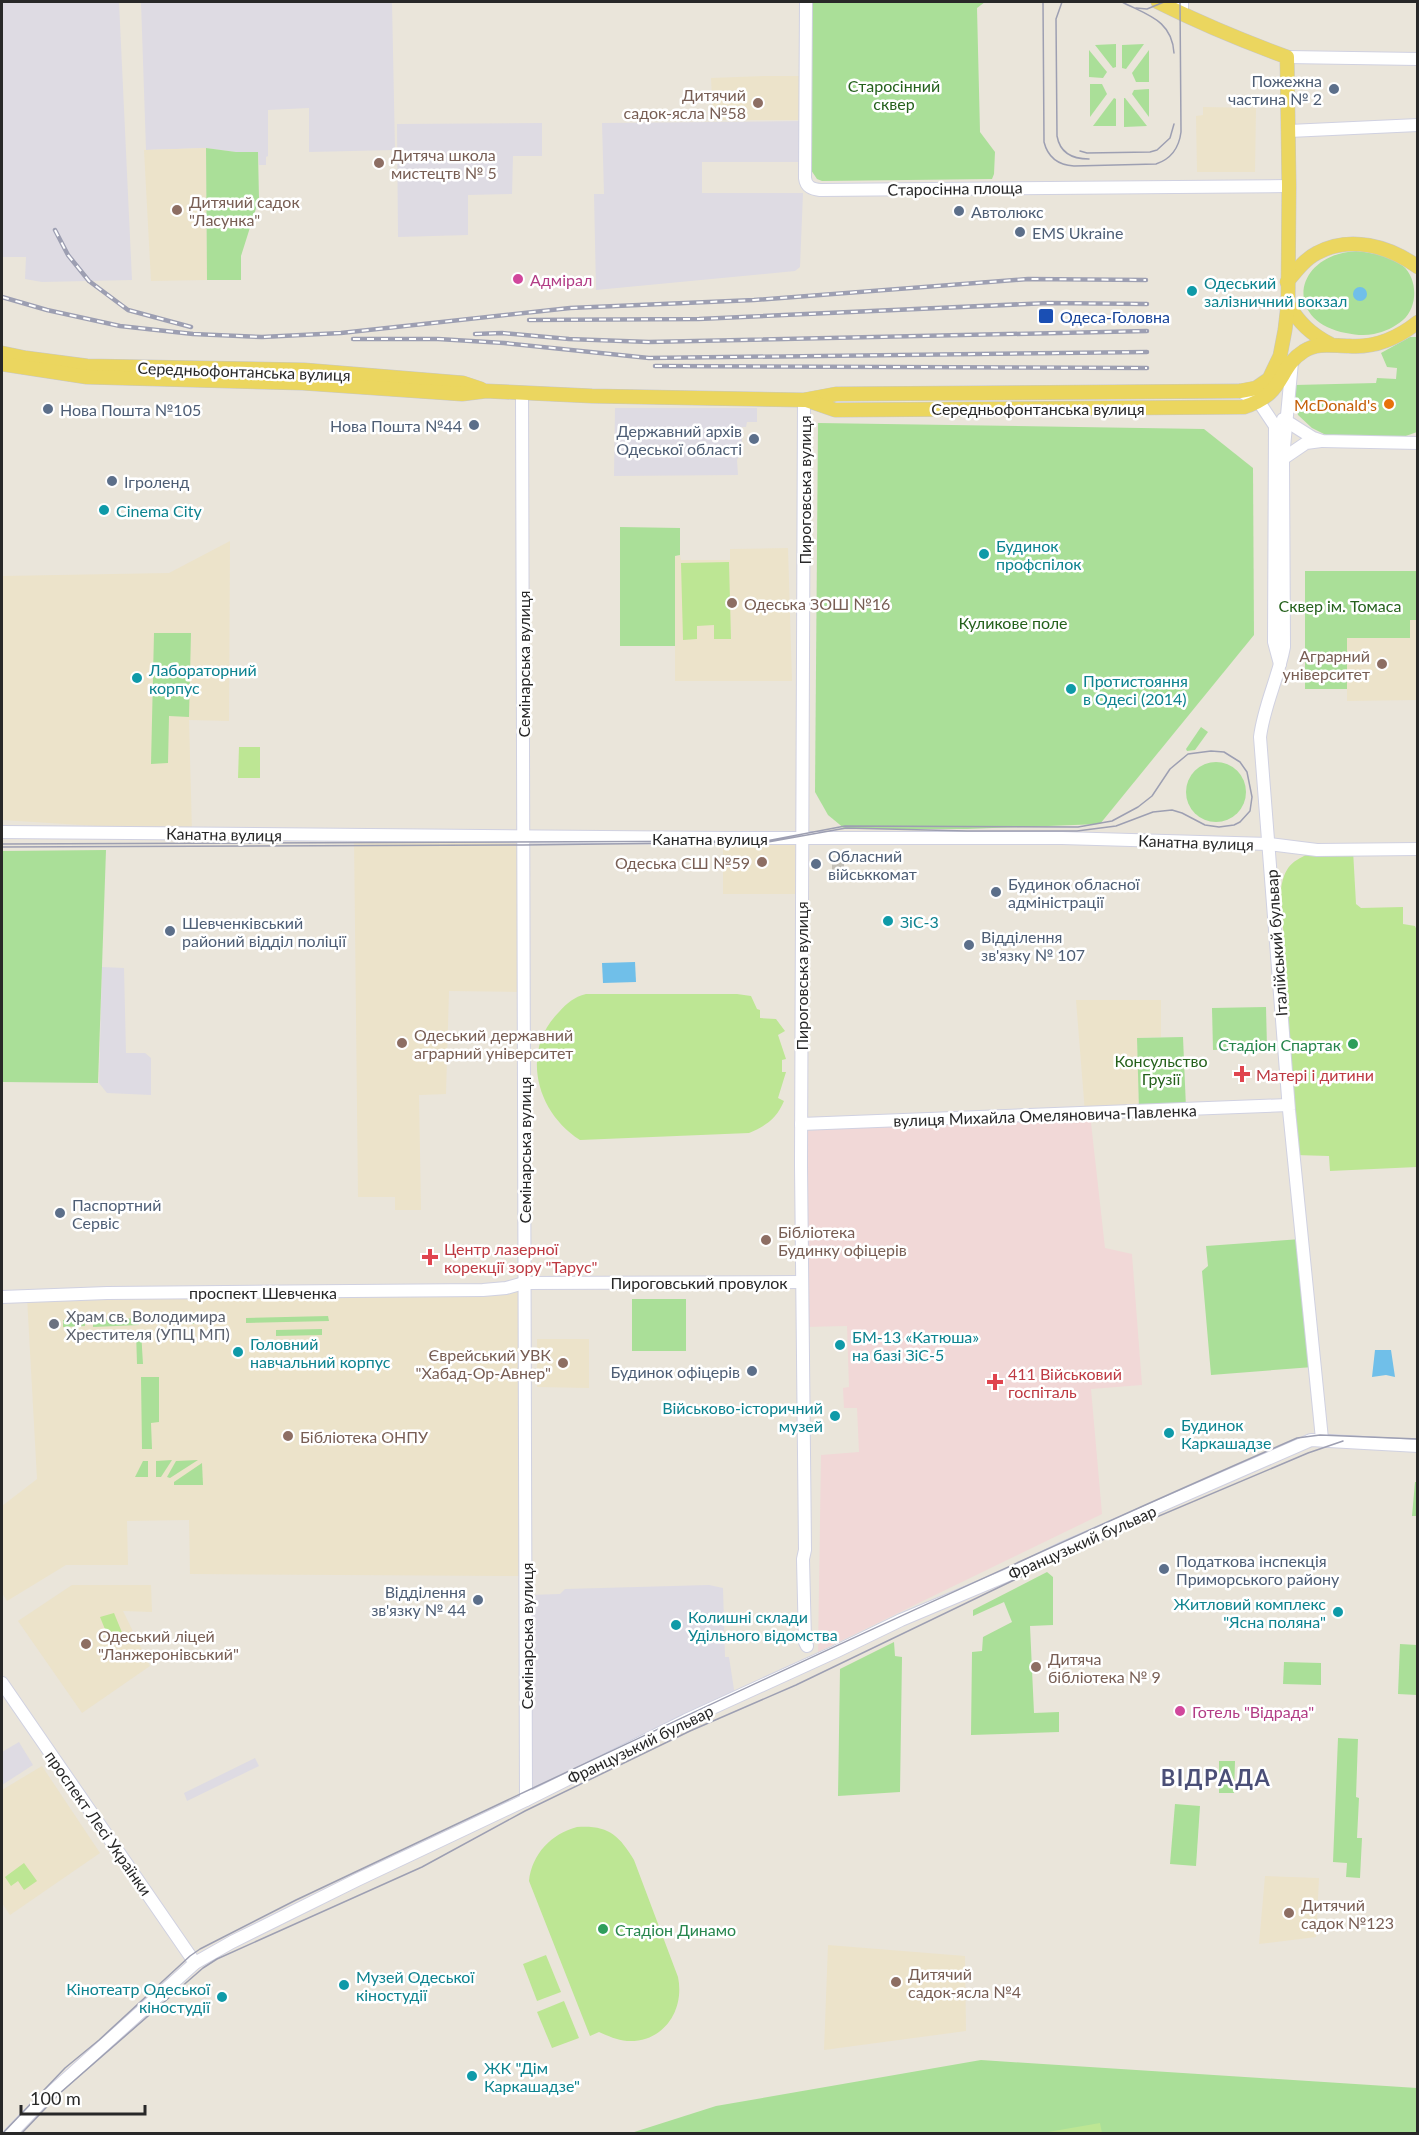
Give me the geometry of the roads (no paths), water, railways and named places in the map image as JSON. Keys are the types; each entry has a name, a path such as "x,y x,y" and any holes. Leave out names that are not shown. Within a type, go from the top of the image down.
{"main road":[{"name":"Старосінна площа","path":"806,2 805,178 810,188 828,190 1289,186"},
{"path":"1158,2 1182,8 1250,44 1287,57 1418,59"},
{"path":"1240,392 1256,388 1274,370 1280,356 1288,304 1287,57"},
{"path":"1289,131 1418,125"},
{"path":"1287,282 1297,269 1312,256 1340,246 1361,244 1378,246 1393,251 1418,267"},
{"path":"1288,304 1296,318 1308,331 1330,344"},
{"path":"1418,322 1385,341 1359,346 1330,344 1304,351 1292,362 1275,388 1267,409 1275,426 1279,461 1306,443 1322,441 1418,443"},
{"name":"Середньофонтанська вулиця","path":"2,353 71,365 304,370 463,383 486,391"},
{"name":"Італійський бульвар","path":"1292,362 1288,422 1279,461 1284,647 1281,665 1263,714 1260,737 1288,1105 1322,1439"},
{"name":"Середньофонтанська вулиця","path":"2,364 87,377 303,383 462,394 486,391 804,400 836,394 1240,392"},
{"path":"1240,392 1313,438 1322,441"},
{"name":"Семінарська вулиця","path":"522,393 526,1800"},
{"name":"Середньофонтанська вулиця","path":"804,400 835,410 1245,407 1267,409"},
{"name":"Пироговська вулиця","path":"804,400 801,1124 808,1664"},
{"name":"Канатна вулиця","path":"2,832 1062,838 1269,844 1317,850 1418,849"},
{"name":"вулиця Михайла Омеляновича-Павленка","path":"801,1124 1288,1105"},
{"name":"Пироговський провулок","path":"525,1283 802,1282"},
{"name":"проспект Шевченка","path":"2,1297 117,1293 483,1290 506,1288 525,1283"},
{"path":"1322,1439 1418,1446"},
{"name":"Французький бульвар","path":"10,2133 44,2099 195,1963 232,1942 686,1720 901,1620 1311,1440 1322,1439"},
{"name":"проспект Лесі Українки","path":"2,1683 195,1963"}],"water":[{"path":"1360,287 1365,289 1367,294 1365,299 1360,301 1355,299 1353,294 1355,289"},
{"path":"635,962 636,982 603,983 602,963"},
{"path":"1375,1350 1391,1350 1395,1377 1386,1375 1372,1377"}],"tunnel":[{"path":"838,858 838,880"}],"tram line":[{"path":"1043,2 1044,142 1054,160 1074,166 1156,164 1170,156 1176,148 1181,132 1180,2"},
{"path":"1062,2 1056,19 1057,136 1061,147 1068,154 1089,159"},
{"path":"1122,2 1157,20 1169,33 1174,53"},
{"path":"1136,8 1147,9 1164,2"},
{"path":"1080,151 1087,153 1157,150 1170,138 1174,124"},
{"path":"2,844 766,841 845,826 1078,827 1112,821 1138,807 1152,796 1170,769 1188,754 1211,751 1224,752 1240,762 1247,772 1252,797 1250,811 1240,822 1219,827 1205,825 1172,810 1153,812 1116,826 1077,831 846,828 768,842 2,847"},
{"path":"2,2134 65,2068 99,2040 190,1956 296,1900 920,1607 1297,1438 1320,1435 1418,1439"},
{"path":"21,2134 60,2093 203,1968 217,1959 422,1867 525,1811 690,1731 796,1685 1062,1557 1308,1453 1343,1441"}],"railway":[{"path":"55,230 68,255 89,281 128,310 191,327"},
{"path":"2,297 47,310 120,326 193,334 262,337 341,333 570,308 754,300 1028,279 1146,280"},
{"path":"529,320 699,319 1048,303 1147,304"},
{"path":"475,334 502,333 569,339 649,342 1147,331"},
{"path":"353,339 438,339 504,343 649,358 1147,352"},
{"path":"655,366 1147,368"}],"place":[{"name":"Пожежна частина № 2","path":"1334,89"},
{"name":"Дитячий садок-ясла №58","path":"758,103"},
{"name":"Дитяча школа мистецтв № 5","path":"379,163"},
{"name":"Дитячий садок \"Ласунка\"","path":"177,210"},
{"name":"Автолюкс","path":"959,211"},
{"name":"EMS Ukraine","path":"1020,232"},
{"name":"Адмірал","path":"518,279"},
{"name":"Одеський залізничний вокзал","path":"1192,291"},
{"name":"Одеса-Головна","path":"1046,316"},
{"name":"McDonald's","path":"1389,404"},
{"name":"Нова Пошта №105","path":"48,409"},
{"name":"Нова Пошта №44","path":"474,425"},
{"name":"Державний архів Одеської області","path":"754,439"},
{"name":"Ігроленд","path":"112,481"},
{"name":"Cinema City","path":"104,510"},
{"name":"Будинок профспілок","path":"984,554"},
{"name":"Одеська ЗОШ №16","path":"732,603"},
{"name":"Аграрний університет","path":"1382,664"},
{"name":"Лабораторний корпус","path":"137,678"},
{"name":"Протистояння в Одесі (2014)","path":"1071,689"},
{"name":"Одеська CШ №59","path":"762,862"},
{"name":"Обласний військкомат","path":"816,864"},
{"name":"Будинок обласної адміністрації","path":"996,892"},
{"name":"ЗіС-3","path":"888,921"},
{"name":"Шевченківський районий відділ поліції","path":"170,931"},
{"name":"Відділення зв'язку № 107","path":"969,945"},
{"name":"Одеський державний аграрний університет","path":"402,1043"},
{"name":"Стадіон Спартак","path":"1353,1044"},
{"name":"Матері і дитини","path":"1242,1074"},
{"name":"Паспортний Сервіс","path":"60,1213"},
{"name":"Бібліотека Будинку офіцерів","path":"766,1240"},
{"name":"Центр лазерної корекції зору \"Тарус\"","path":"430,1257"},
{"name":"Храм св. Володимира Хрестителя (УПЦ МП)","path":"54,1324"},
{"name":"БМ-13 «Катюша» на базі ЗіС-5","path":"840,1345"},
{"name":"Головний навчальний корпус","path":"238,1352"},
{"name":"Єврейський УВК \"Хабад-Ор-Авнер\"","path":"563,1363"},
{"name":"Будинок офіцерів","path":"752,1371"},
{"name":"411 Військовий госпіталь","path":"995,1382"},
{"name":"Військово-історичний музей","path":"835,1416"},
{"name":"Будинок Каркашадзе","path":"1169,1433"},
{"name":"Бібліотека ОНПУ","path":"288,1436"},
{"name":"Податкова інспекція Приморського району","path":"1164,1569"},
{"name":"Відділення зв'язку № 44","path":"478,1600"},
{"name":"Житловий комплекс \"Ясна поляна\"","path":"1338,1612"},
{"name":"Колишні склади Удільного відомства","path":"676,1625"},
{"name":"Одеський ліцей \"Ланжеронівський\"","path":"86,1644"},
{"name":"Дитяча бібліотека № 9","path":"1036,1667"},
{"name":"Готель \"Відрада\"","path":"1180,1711"},
{"name":"Дитячий садок №123","path":"1289,1913"},
{"name":"Стадіон Динамо","path":"603,1929"},
{"name":"Дитячий садок-ясла №4","path":"896,1982"},
{"name":"Музей Одеської кіностудії","path":"344,1985"},
{"name":"Кінотеатр Одеської кіностудії","path":"222,1997"},
{"name":"ЖК \"Дім Каркашадзе\"","path":"472,2076"}],"district":[{"name":"ВІДРАДА","path":"1216,1777"}],"park label":[{"name":"Старосінний сквер","path":"894,94"},
{"name":"Сквер ім. Томаса","path":"1340,605"},
{"name":"Куликове поле","path":"1013,622"},
{"name":"Консульство Грузії","path":"1161,1069"}]}
